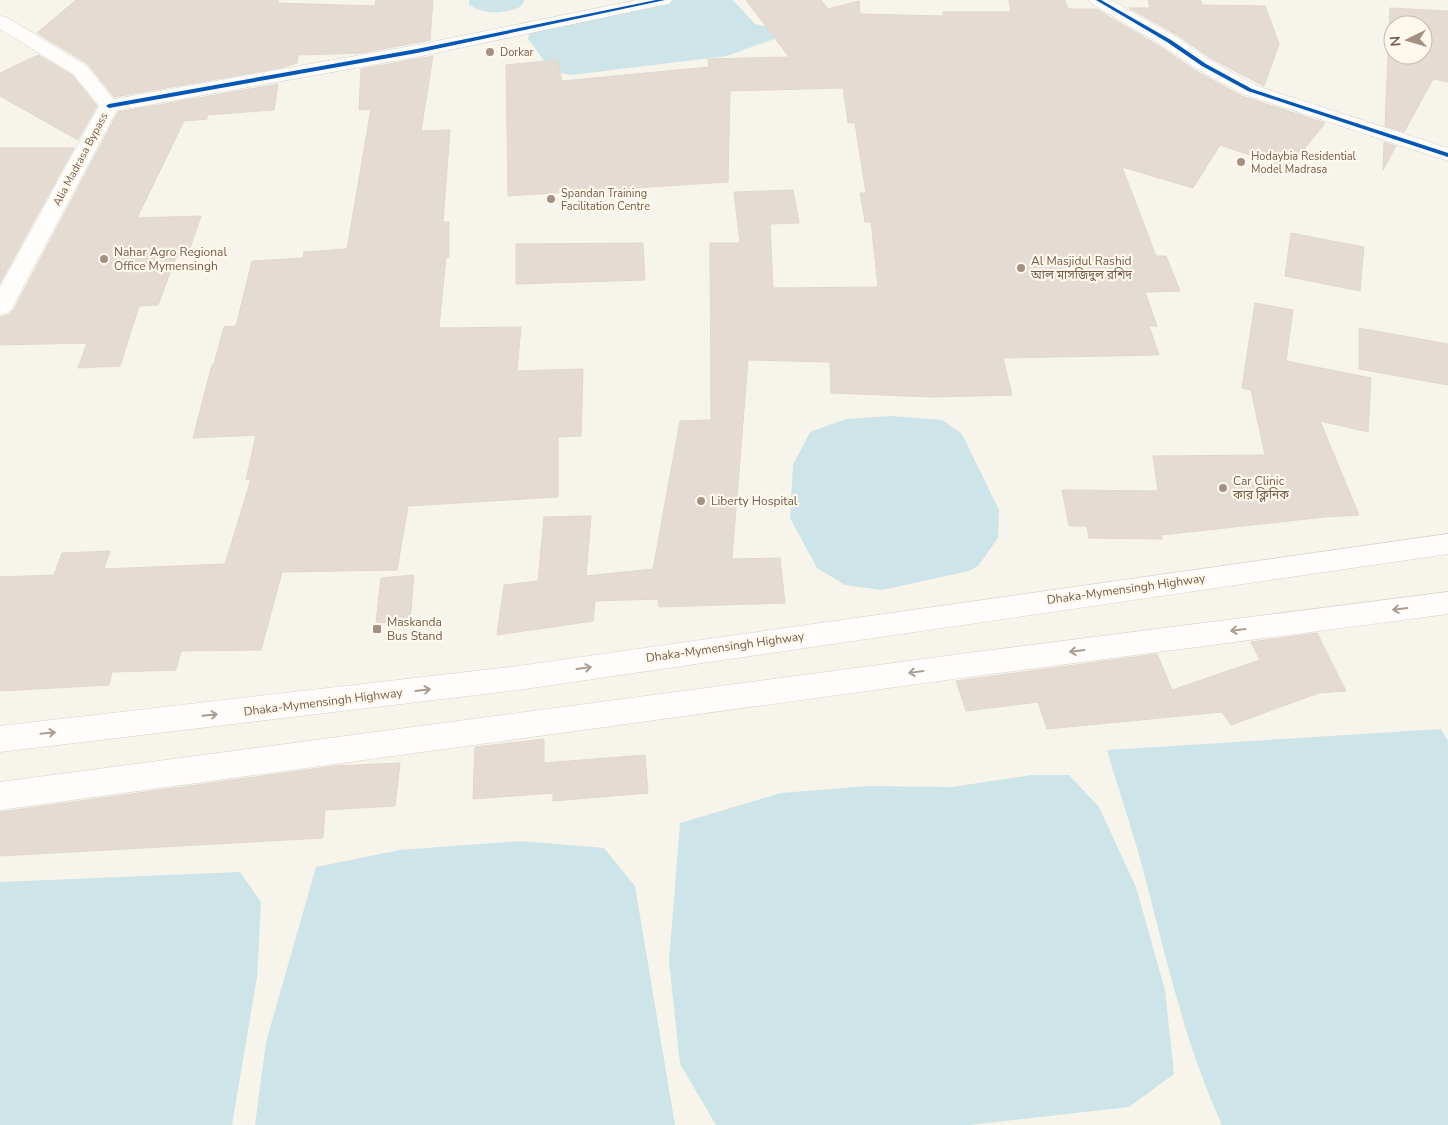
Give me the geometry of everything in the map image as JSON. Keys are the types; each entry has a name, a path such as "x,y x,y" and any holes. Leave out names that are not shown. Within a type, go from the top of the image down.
{"main road":[{"path":"109,106 417,50 663,0"},
{"path":"1098,0 1169,41 1204,65 1250,90 1448,155"},
{"name":"Alia Madrasa Bypass","path":"0,21 80,70 109,106 0,308"},
{"name":"Dhaka-Mymensingh Highway","path":"0,739 518,678 1448,544"},
{"path":"0,796 1448,603"}],"water":[{"path":"469,0 525,0 520,7 507,11 488,12 469,5"},
{"path":"671,0 733,0 755,24 769,27 776,33 774,39 727,56 571,75 552,71 528,39 529,34 538,29"},
{"path":"892,416 942,420 962,434 999,510 998,538 978,566 969,571 882,590 845,585 817,568 790,518 793,465 810,432 846,419"},
{"path":"1441,729 1448,741 1448,1125 1222,1125 1188,1037 1138,851 1107,750"},
{"path":"1032,775 1069,775 1099,807 1136,887 1165,990 1174,1074 1129,1107 969,1125 716,1125 680,1064 669,961 680,823 781,793 869,786 952,787"},
{"path":"520,841 604,848 635,886 675,1125 255,1125 266,1042 316,867 400,850"},
{"path":"240,872 261,902 257,977 232,1125 0,1125 0,882"}],"building":[{"path":"76,0 279,0 277,3 375,6 376,0 433,0 430,40 362,53 298,55 297,63 280,68 114,97 88,64 37,33"},
{"path":"746,0 821,0 828,9 859,1 860,14 943,16 943,12 1011,12 1009,0 1065,0 1068,9 1096,9 1161,47 1196,71 1242,96 1325,123 1289,168 1220,145 1193,188 1122,167 1156,256 1166,256 1180,291 1145,292 1157,326 1149,326 1159,355 1003,358 1012,395 933,397 831,393 830,362 748,360 732,559 780,558 785,603 659,607 658,599 595,601 593,621 497,635 504,585 538,581 544,517 591,516 586,576 653,569 680,421 711,420 710,243 740,243 734,192 793,190 799,223 770,224 773,288 878,287 871,222 865,222 860,193 866,193 855,123 848,123 843,88 730,91 728,182 508,196 506,65 557,60 562,81 709,67 708,59 789,57"},
{"path":"1148,0 1200,0 1202,5 1265,6 1279,44 1264,86 1212,59 1177,35 1129,8 1150,8"},
{"path":"1390,8 1448,11 1448,82 1433,79 1404,132 1385,126 1388,65 1433,65 1433,15 1390,15"},
{"path":"38,55 72,75 97,106 78,140 0,96 0,73"},
{"path":"433,56 421,131 450,130 443,222 449,222 449,257 446,257 439,328 521,327 517,371 583,369 581,436 558,437 558,497 408,506 397,570 282,572 261,650 181,651 176,670 112,672 109,685 0,691 0,577 54,575 62,553 110,551 104,569 225,564 251,479 246,480 256,435 193,438 224,327 236,326 252,261 303,258 304,252 347,249 371,109 359,110 361,69"},
{"path":"278,84 274,110 207,115 207,119 184,121 137,218 201,216 187,257 176,257 158,305 139,306 120,366 78,368 87,343 0,345 0,317 8,315 14,309 118,112"},
{"path":"1384,142 1396,146 1383,170"},
{"path":"0,148 74,148 0,283"},
{"path":"1291,233 1364,247 1360,291 1285,276"},
{"path":"643,243 645,280 516,284 516,244"},
{"path":"1255,303 1293,310 1286,361 1371,378 1368,432 1320,421 1359,515 1161,535 1162,539 1089,538 1087,526 1069,526 1062,490 1158,491 1153,456 1265,455 1251,390 1242,388"},
{"path":"1359,328 1448,344 1448,385 1359,369"},
{"path":"414,575 410,621 376,623 381,578"},
{"path":"1317,633 1346,691 1319,693 1231,725 1222,712 1047,729 1038,702 966,711 956,681 1157,654 1172,690 1260,660 1251,642"},
{"path":"544,739 544,763 645,755 648,793 553,801 553,793 473,799 475,747"},
{"path":"400,763 395,806 325,810 323,838 0,856 0,812 335,766"}],"cycle path":[{"path":"109,106 417,51 663,0"},
{"path":"1098,0 1169,41 1204,65 1250,90 1448,155"}],"place":[{"name":"Dorkar","path":"490,52"},
{"name":"Hodaybia Residential Model Madrasa","path":"1241,162"},
{"name":"Spandan Training Facilitation Centre","path":"551,199"},
{"name":"Nahar Agro Regional Office Mymensingh","path":"104,259"},
{"name":"Al Masjidul Rashid আল মাসজিদুল রশিদ","path":"1021,268"},
{"name":"Car Clinic কার ক্লিনিক","path":"1223,488"},
{"name":"Liberty Hospital","path":"701,501"},
{"name":"Maskanda Bus Stand","path":"377,629"}]}
